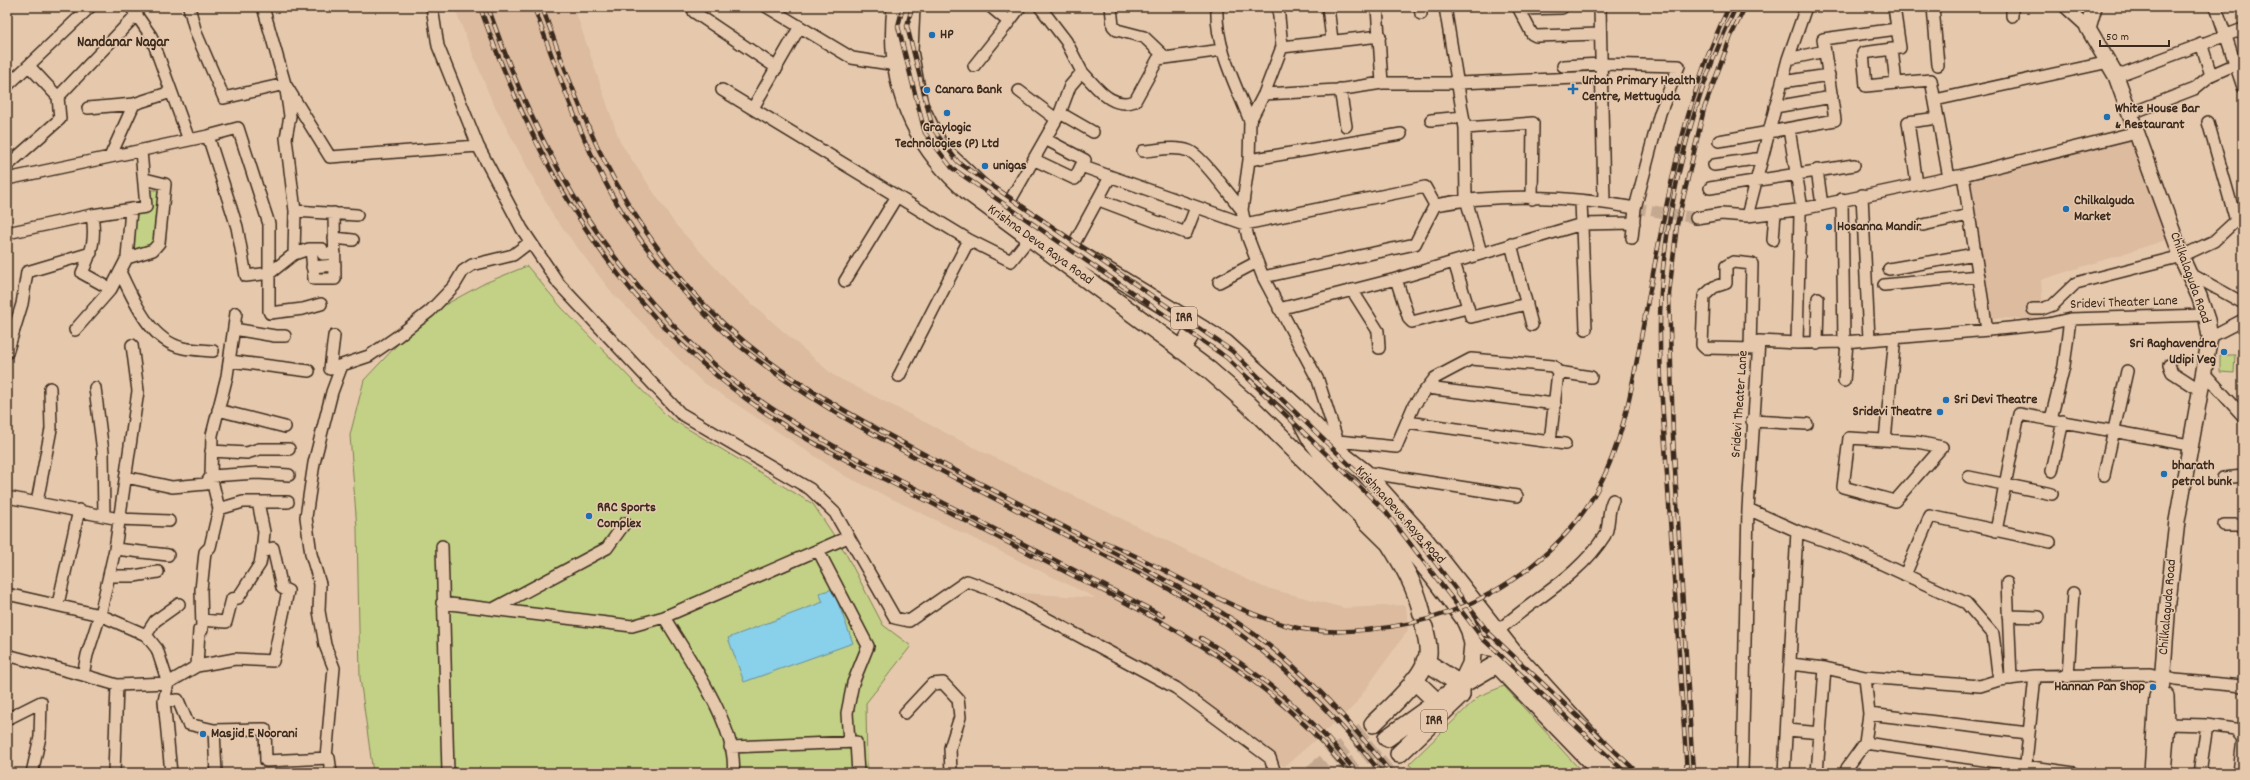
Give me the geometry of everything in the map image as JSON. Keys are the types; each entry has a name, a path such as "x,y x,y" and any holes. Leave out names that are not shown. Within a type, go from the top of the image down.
{"main road":[{"name":"Krishna Deva Raya Road","path":"896,7 893,32 896,65 906,105 920,138 938,163 970,193 1215,375 1274,429 1389,543 1404,568 1420,603 1427,641 1428,655 1425,661"},
{"name":"Krishna Deva Raya Road","path":"911,7 909,25 910,58 919,106 928,127 940,148 983,189 1007,206 1072,249 1225,343 1296,407 1364,472 1424,539 1498,631 1512,651 1623,773"},
{"path":"2088,28 2095,7"},
{"name":"Chilkalaguda Road","path":"2088,28 2116,76 2205,315 2210,337 2189,445 2177,521 2168,602 2163,680 2166,693 2167,724 2162,773"},
{"path":"1159,333 1174,312"},
{"path":"1181,350 1196,326"},
{"name":"Krishna Deva Raya Road","path":"1296,407 1312,439 1336,472 1363,497 1409,547 1435,579 1464,618 1470,631 1473,644"},
{"path":"1473,644 1512,651"},
{"name":"IRR","path":"1399,754 1461,695 1461,685 1471,664 1473,644"},
{"name":"IRR","path":"1387,738 1461,685 1497,664 1512,651"},
{"path":"1373,724 1410,687 1425,661 1461,685"},
{"path":"1497,664 1602,773"},
{"path":"1414,680 1437,702"},
{"name":"Chilkalaguda Road","path":"2152,773 2157,696 2163,680"}],"street":[{"path":"7,86 90,7"},
{"path":"189,7 196,33 224,98 285,84"},
{"path":"263,7 285,84 290,116 286,138 287,158 295,211 294,254"},
{"path":"432,7 438,46 478,146 530,242 559,284 680,413 810,489 835,512 894,618 909,621 967,581 997,592 1176,688 1270,758 1275,773"},
{"path":"767,7 799,28 852,58 896,65"},
{"path":"991,7 1009,22"},
{"path":"974,66 1020,7"},
{"path":"1040,7 1066,41 1082,72 1111,101 1129,103 1135,101 1158,59 1222,50"},
{"path":"1111,7 1113,26 1117,30 1144,37 1165,57"},
{"path":"1217,7 1216,17 1222,50 1250,121 1248,160 1242,210 1245,224 1263,277 1318,380 1340,448 1396,447 1414,405 1435,378 1471,359 1553,366 1558,372 1591,377"},
{"path":"1250,121 1264,94 1282,46 1278,7"},
{"path":"1328,7 1332,40"},
{"path":"1378,7 1380,36 1378,86"},
{"path":"1445,7 1464,123 1466,199 1481,253"},
{"path":"1600,7 1604,202"},
{"path":"1747,216 1788,59 1806,7"},
{"path":"1894,7 1900,48 1863,53 1866,86 1931,80 1948,178"},
{"path":"1933,7 1938,65"},
{"path":"2065,7 2088,28"},
{"path":"2216,7 2225,35 2239,63 2243,87"},
{"path":"1562,8 1519,8 1532,34 1536,36 1600,34"},
{"path":"58,97 134,10 151,36 189,140"},
{"path":"694,12 777,68"},
{"path":"753,108 799,28"},
{"path":"1719,141 1835,120 1823,39 1897,29"},
{"path":"2116,76 2201,43 2243,29"},
{"path":"1282,46 1380,36"},
{"path":"2201,43 2211,75"},
{"path":"1892,49 1896,83"},
{"path":"1788,59 1825,51"},
{"path":"1935,100 2109,62"},
{"path":"2129,114 2194,89 2211,75 2239,63"},
{"path":"1563,66 1601,64 1679,66 1660,113 1635,208 1632,238"},
{"path":"7,166 60,119 58,97 29,66"},
{"path":"1007,206 1058,116 1070,86 1082,72"},
{"path":"1782,82 1829,75"},
{"path":"1264,94 1340,92 1378,86 1601,77"},
{"path":"285,84 330,157 478,146"},
{"path":"722,90 969,240 1011,262 1030,237"},
{"path":"1019,91 1058,116 1093,132"},
{"path":"88,108 134,104 171,92"},
{"path":"1340,92 1346,126"},
{"path":"1775,108 1832,97"},
{"path":"110,157 134,104"},
{"path":"1917,184 1908,122 1938,118"},
{"path":"1431,120 1464,123 1533,123 1532,199"},
{"path":"2033,309 2042,308 2053,304 2076,283 2182,256 2214,241 2240,218 2208,122"},
{"path":"7,179 141,151 238,128 269,224 270,313 303,309 322,304"},
{"path":"1789,129 1797,174 1801,211 1797,343"},
{"path":"1696,218 1721,214 1747,216 1775,212 1801,211 1822,204 1862,195 1963,175 2137,132"},
{"path":"1248,160 1400,134"},
{"path":"208,136 237,227 246,276 270,273 294,254 311,249 322,249 324,266"},
{"path":"1034,160 1075,179 1082,166 1085,160 1045,139"},
{"path":"1143,151 1169,149 1190,151 1201,160 1242,210"},
{"path":"7,233 146,207 145,179 141,151"},
{"path":"1714,165 1762,158"},
{"path":"1710,188 1756,182 1817,170 1854,165"},
{"path":"1082,166 1245,224 1425,187 1435,205"},
{"path":"1817,170 1822,204"},
{"path":"1963,175 1987,330"},
{"path":"1072,249 1110,177"},
{"path":"127,258 153,250 159,243 165,184 145,179"},
{"path":"1862,195 1869,339"},
{"path":"845,281 897,196"},
{"path":"1435,205 1466,199 1532,199 1604,202 1635,208"},
{"path":"1099,200 1186,233 1196,207"},
{"path":"1842,200 1845,342 1847,358 1844,381"},
{"path":"1581,201 1586,329"},
{"path":"1263,277 1415,244 1435,205"},
{"path":"75,330 111,289 127,258 131,209"},
{"path":"295,211 357,215"},
{"path":"1773,240 1775,212"},
{"path":"311,249 314,279 334,279 334,213"},
{"path":"1923,225 1969,215"},
{"path":"92,216 95,234 91,254 82,273 111,289"},
{"path":"1279,309 1396,279 1582,224 1634,222"},
{"path":"334,238 353,240"},
{"path":"899,376 969,240"},
{"path":"334,336 330,369 369,356 398,336 430,311 454,286 463,271 472,265 513,256 530,242"},
{"path":"1511,244 1532,325"},
{"path":"7,353 22,304 27,272 91,254"},
{"path":"323,254 335,259"},
{"path":"1888,269 1975,254"},
{"path":"312,267 324,266 335,259"},
{"path":"1219,282 1257,262"},
{"path":"1454,262 1469,315 1474,317 1527,304"},
{"path":"1733,262 1752,264 1754,349 1705,348 1702,345 1704,296 1714,287 1726,283 1726,266 1733,262"},
{"path":"120,272 142,315 158,334 168,341 183,348 213,351"},
{"path":"2189,273 2243,303"},
{"path":"1884,285 1979,276"},
{"path":"1396,279 1409,319 1412,322 1467,308"},
{"path":"1352,290 1378,331 1379,348"},
{"path":"1817,344 1818,298"},
{"path":"197,666 199,630 202,630 200,590 205,552 210,547 219,509 211,476 212,435 230,361 236,313"},
{"name":"Sridevi Theater Lane","path":"1742,773 1748,509 1754,349 1759,341 1817,344 2048,324 2070,318 2205,315"},
{"path":"2051,419 2064,366 2070,318"},
{"path":"2210,337 2243,320"},
{"path":"234,329 275,336 285,336"},
{"path":"1885,440 1895,337"},
{"path":"83,675 87,655 100,615 115,549 126,477 138,391 132,345"},
{"path":"230,361 309,371"},
{"path":"326,758 334,668 324,638 319,611 320,584 311,554 306,517 314,463 332,392 342,365"},
{"path":"2169,365 2172,372 2200,390"},
{"path":"2104,475 2127,371"},
{"path":"1550,442 1558,372"},
{"path":"2204,373 2243,416"},
{"path":"37,502 51,429 50,388"},
{"path":"95,388 103,452 104,516"},
{"path":"1427,388 1555,404"},
{"path":"218,410 256,422 285,427"},
{"path":"1996,531 2019,414 2114,430 2189,445"},
{"path":"1752,421 1807,424"},
{"path":"2052,471 2063,421"},
{"path":"1407,422 1565,444"},
{"path":"1849,438 1885,440 1917,442 1942,447 1895,501 1843,487 1849,438"},
{"path":"211,452 247,453 259,449 289,449"},
{"path":"1364,472 1517,496"},
{"path":"211,476 257,473 289,475"},
{"path":"126,477 172,487 206,484 211,476"},
{"path":"2223,478 2243,476"},
{"path":"1969,477 2052,494"},
{"path":"7,497 79,510 119,520 168,521"},
{"path":"1498,631 1514,616 1561,582 1593,552 1606,533 1609,508 1613,500"},
{"path":"219,509 243,502 288,502"},
{"path":"202,620 226,622 232,599 238,598 260,564 264,532 258,502"},
{"path":"1748,509 1797,531 1852,550 1966,603 1993,634 2005,679"},
{"path":"58,604 79,510"},
{"path":"1905,575 1930,516 2050,542"},
{"path":"493,609 607,548 625,523"},
{"path":"2224,525 2243,525"},
{"path":"1784,773 1788,730 1797,531"},
{"path":"442,604 493,609 612,625 632,626 664,617 848,537"},
{"path":"442,546 442,604 448,773"},
{"path":"7,656 117,685 168,683 197,666 235,659 273,661 288,591 282,588 273,548 262,552"},
{"path":"115,549 168,555"},
{"path":"818,550 868,646 852,683 847,713 849,742"},
{"path":"109,576 134,576 158,572"},
{"path":"2005,679 2008,616 2007,584"},
{"path":"2068,677 2073,593"},
{"path":"7,594 58,604 100,615 146,635 157,649 168,683 164,701 172,773"},
{"path":"146,635 154,621 179,604"},
{"path":"2008,616 2039,617"},
{"path":"664,617 716,704 730,747 733,773"},
{"path":"1791,664 1825,668 1865,677 1980,686 2005,679 2035,676 2068,677 2150,674 2163,680 2243,686"},
{"path":"1817,773 1825,668"},
{"path":"2025,770 2035,676"},
{"path":"1847,773 1847,768 1865,743 1869,714 1865,677"},
{"path":"905,713 932,684 943,683 958,699 960,717 950,748 951,773"},
{"path":"114,773 117,685"},
{"path":"164,701 178,700 188,724 214,730 265,729 266,761 330,758 331,773"},
{"path":"7,719 41,702 40,737 32,773"},
{"path":"1869,714 2028,733"},
{"path":"2167,724 2207,725 2235,729 2243,739 2239,773"},
{"path":"2200,773 2207,725"},
{"path":"214,730 216,773"},
{"path":"1788,730 1821,732"},
{"path":"730,747 856,742 858,773"},
{"path":"1865,743 2025,770 2074,773"}],"shaded area":[{"path":"454,7 574,7 620,142 675,224 734,288 833,375 981,451 1263,587 1344,608 1406,605 1408,630 1353,707 1284,767 1220,713 1177,684 1007,592 1096,598 845,476 701,381 613,294 554,217 491,99"},
{"name":"Chilkalguda Market","path":"2133,139 2169,239 2041,280 2044,319 1991,318 1968,179"},
{"path":"1409,764 1416,773 1400,773"}],"green space":[{"path":"149,190 158,190 157,240 150,248 134,252 135,212 148,213"},
{"name":"RRC Sports Complex","path":"527,266 562,308 668,417 813,504 845,552 883,625 911,646 866,703 867,773 373,773 360,678 357,529 350,435 364,380 413,328 441,307 485,283"},
{"path":"2220,355 2235,355 2234,373 2220,372"},
{"path":"1504,686 1583,773 1416,773 1409,764 1479,696"}],"water":[{"path":"833,589 853,643 744,682 728,638 823,602 819,593"}],"tunnel":[{"path":"1635,208 1696,218"},
{"path":"1312,773 1373,724"},
{"path":"1343,773 1387,738"},
{"path":"1376,773 1399,754"}],"railway":[{"path":"480,7 505,72 532,134 563,192 598,246 637,297 682,345 732,389 790,429 845,460 1108,593 1184,635 1220,658 1255,682 1288,709 1319,739 1349,773"},
{"path":"488,7 509,63 532,116 557,167 585,215 617,260 653,304 694,345 751,394 841,450 1163,616"},
{"path":"534,7 557,71 583,135 613,196 630,225 650,252 691,299 724,333 804,393 876,436 1147,577 1217,618 1254,644 1294,678 1348,733 1381,773"},
{"path":"542,7 583,115 618,187 664,257 690,289 716,316 774,365 838,406 904,444 1154,574 1203,601 1235,621 1279,654 1319,691 1338,710 1391,773"},
{"path":"903,7 898,26 925,133 952,168 1227,358 1386,512 1482,638 1626,773"},
{"path":"912,7 907,26 933,129 958,162 1232,351 1392,506 1489,633 1638,773"},
{"path":"1104,542 1150,563 1241,609 1289,626 1307,630 1369,630 1411,623 1430,618 1470,604 1492,593 1533,565 1552,548 1584,511 1597,490 1615,449 1633,383 1668,197 1687,119 1699,81 1729,7"},
{"path":"1687,773 1662,400 1660,346 1661,291 1670,218 1685,146 1708,75 1721,40 1736,7"},
{"path":"1693,773 1673,436 1669,294 1677,225 1704,109 1731,36 1745,7"},
{"path":"1201,638 1245,666 1305,715 1357,773"}],"place":[{"name":"HP","path":"932,35"},
{"name":"Urban Primary Health Centre, Mettuguda","path":"1573,89"},
{"name":"Canara Bank","path":"927,90"},
{"name":"Graylogic Technologies (P) Ltd","path":"947,113"},
{"name":"White House Bar & Restaurant","path":"2107,117"},
{"name":"unigas","path":"985,166"},
{"name":"Chilkalguda Market","path":"2066,209"},
{"name":"Hosanna Mandir","path":"1829,227"},
{"name":"Sri Raghavendra Udipi Veg","path":"2224,352"},
{"name":"Sri Devi Theatre","path":"1946,400"},
{"name":"Sridevi Theatre","path":"1940,412"},
{"name":"bharath petrol bunk","path":"2164,474"},
{"name":"RRC Sports Complex","path":"589,516"},
{"name":"Hannan Pan Shop","path":"2153,687"},
{"name":"Masjid E Noorani","path":"203,734"}],"district":[{"name":"Nandanar Nagar","path":"123,43"}]}
